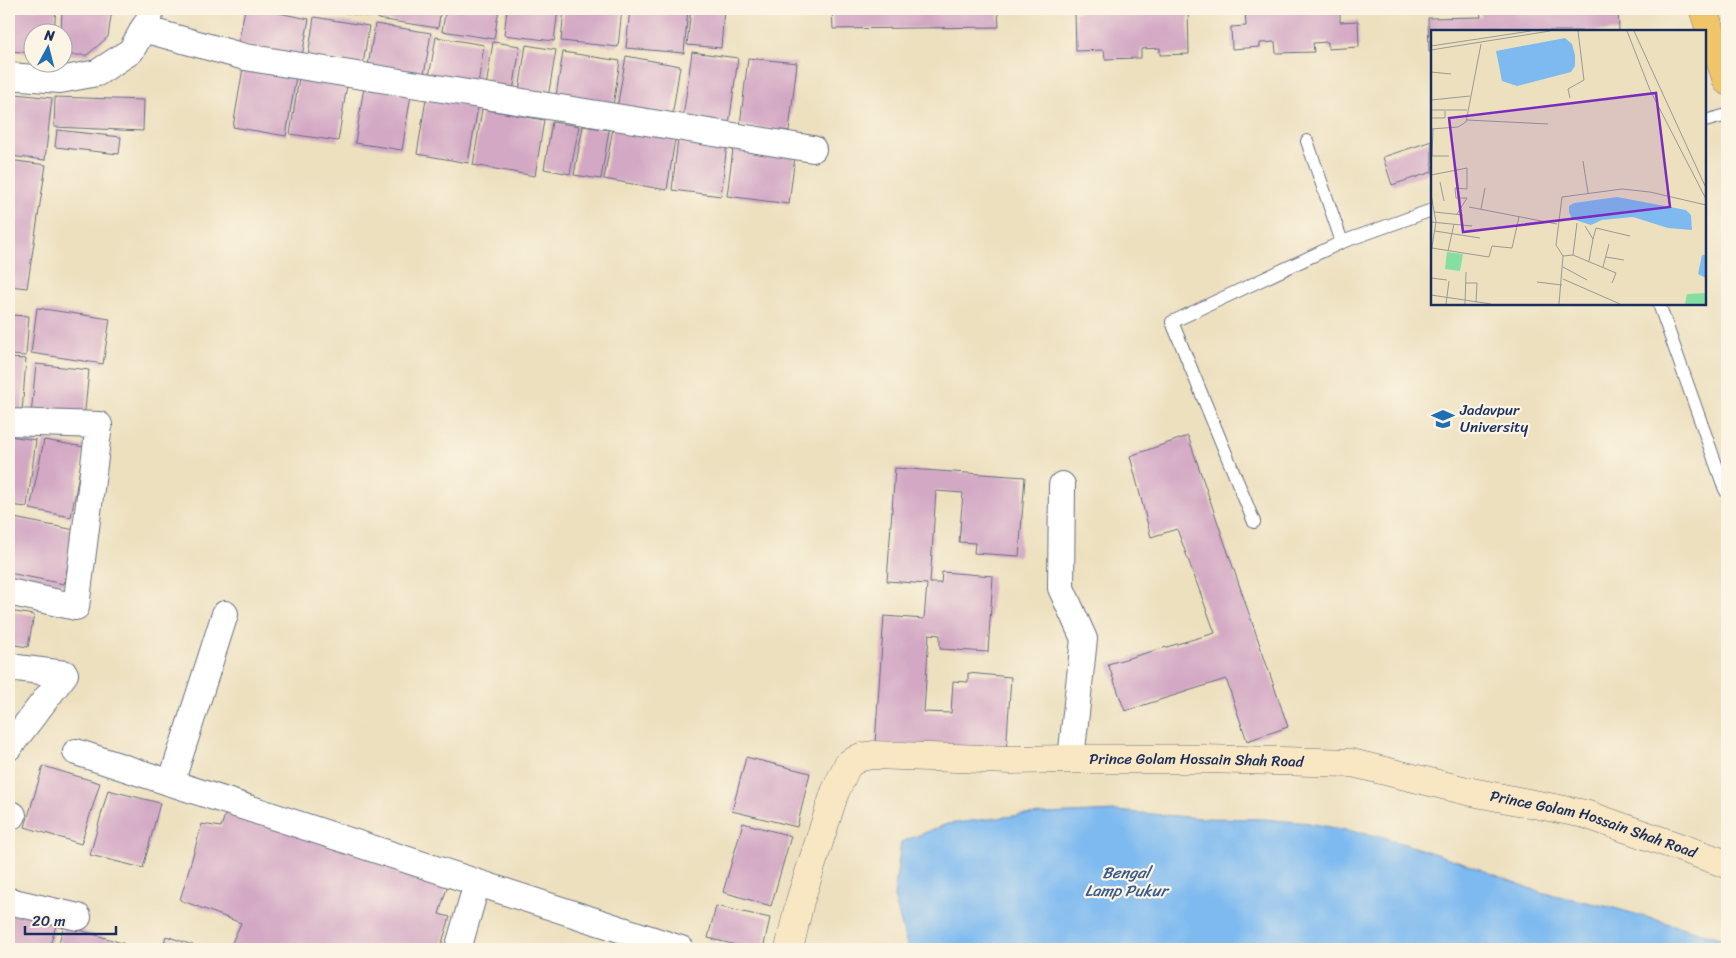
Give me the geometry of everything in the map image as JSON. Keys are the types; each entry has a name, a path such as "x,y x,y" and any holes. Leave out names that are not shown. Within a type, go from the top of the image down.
{"main road":[{"path":"1703,9 1727,81"}],"street":[{"path":"9,76 60,80 97,73 131,51 147,19 245,57 813,149"},
{"path":"9,422 99,425 76,607 9,592"},
{"path":"1062,485 1061,588 1084,639 1070,759"},
{"path":"171,783 225,614"},
{"path":"9,667 65,674 9,747"},
{"path":"76,752 681,949"},
{"name":"Prince Golam Hossain Shah Road","path":"789,949 800,900 835,792 848,764 861,757 873,755 1010,760 1204,759 1352,763 1467,792 1585,814 1727,864"},
{"path":"458,949 477,883"},
{"path":"9,901 78,917"}],"lane":[{"path":"1706,121 1727,114"},
{"path":"1307,141 1342,242"},
{"path":"1254,522 1172,322 1342,242 1431,210"},
{"path":"1659,305 1727,493"}],"water":[{"name":"Bengal Lamp Pukur","path":"1116,811 1200,818 1264,819 1309,823 1383,837 1461,862 1540,892 1614,908 1727,940 1727,949 908,949 894,897 901,842 947,824 1021,815"}],"building":[{"path":"13,9 56,9 55,22 22,22 22,52 9,51"},
{"path":"62,9 112,9 108,37 87,55 72,55 72,22 61,22"},
{"path":"245,9 257,9 309,19 302,56 238,44"},
{"path":"324,9 373,9 371,17"},
{"path":"379,9 441,9 438,28 378,19"},
{"path":"446,9 499,9 494,39 442,31"},
{"path":"507,9 558,9 554,41 504,35"},
{"path":"564,9 622,9 618,47 561,41"},
{"path":"630,9 688,9 684,53 626,48"},
{"path":"691,9 724,9 721,48 687,45"},
{"path":"832,9 998,9 999,27 833,29"},
{"path":"1188,9 1189,54 1160,55 1160,48 1141,49 1141,58 1105,59 1104,50 1076,51 1075,12"},
{"path":"1245,9 1340,9 1340,22 1358,21 1359,47 1328,49 1328,42 1313,43 1314,52 1276,53 1275,42 1260,43 1260,47 1232,49 1231,27 1246,26"},
{"path":"1480,9 1618,9 1619,30 1431,30 1431,52 1429,52 1428,18 1481,17"},
{"path":"314,17 369,26 363,65 308,56"},
{"path":"375,24 431,33 423,81 367,72"},
{"path":"436,37 484,45 478,85 429,77"},
{"path":"493,42 520,46 512,98 485,93"},
{"path":"526,45 556,50 547,103 518,98"},
{"path":"563,52 620,61 612,112 555,102"},
{"path":"692,52 738,58 729,125 683,118"},
{"path":"626,56 680,66 672,117 617,108"},
{"path":"748,58 797,63 789,131 740,125"},
{"path":"243,68 296,77 286,136 233,127"},
{"path":"299,78 347,85 338,141 290,134"},
{"path":"364,87 411,95 402,150 355,143"},
{"path":"16,94 52,98 45,160 9,156"},
{"path":"55,97 144,100 143,131 54,127"},
{"path":"426,99 478,107 468,163 417,154"},
{"path":"482,109 544,120 535,176 473,165"},
{"path":"552,122 579,126 570,174 544,169"},
{"path":"583,126 609,130 601,179 574,175"},
{"path":"613,128 675,139 667,190 604,179"},
{"path":"57,130 121,137 119,154 55,147"},
{"path":"678,138 727,144 721,196 672,190"},
{"path":"1431,141 1431,172 1392,185 1383,157"},
{"path":"733,149 795,156 789,204 727,196"},
{"path":"9,160 46,165 27,288 9,286"},
{"path":"37,308 110,319 103,364 31,353"},
{"path":"9,315 29,316 26,356 9,355"},
{"path":"9,358 26,359 22,413 9,412"},
{"path":"36,364 89,370 84,420 31,415"},
{"path":"9,436 36,440 27,507 9,505"},
{"path":"1188,436 1288,727 1247,741 1226,679 1125,711 1108,664 1215,633 1177,529 1151,537 1130,456"},
{"path":"44,440 84,447 71,517 30,509"},
{"path":"895,468 1025,477 1019,556 974,553 975,543 959,542 963,493 936,491 930,583 941,583 942,572 993,576 988,652 940,649 940,635 929,634 924,712 951,713 953,681 968,682 968,673 1011,677 1006,753 875,743 884,616 924,619 927,584 887,581"},
{"path":"9,517 75,530 64,584 9,573"},
{"path":"9,611 34,615 28,647 9,644"},
{"path":"746,757 810,773 797,827 732,811"},
{"path":"43,766 100,783 81,844 25,827"},
{"path":"108,790 160,803 143,868 90,855"},
{"path":"227,809 449,881 439,914 450,917 440,949 229,949 241,923 180,900 202,824 221,827"},
{"path":"9,823 15,825 9,844"},
{"path":"743,823 791,836 771,906 723,892"},
{"path":"716,906 770,918 763,949 752,949 708,938"},
{"path":"9,908 57,922 49,949 9,949"},
{"path":"64,925 125,944 123,949 57,949"},
{"path":"166,936 204,949 162,949"}],"place":[{"name":"Jadavpur University","path":"1443,419"}]}
